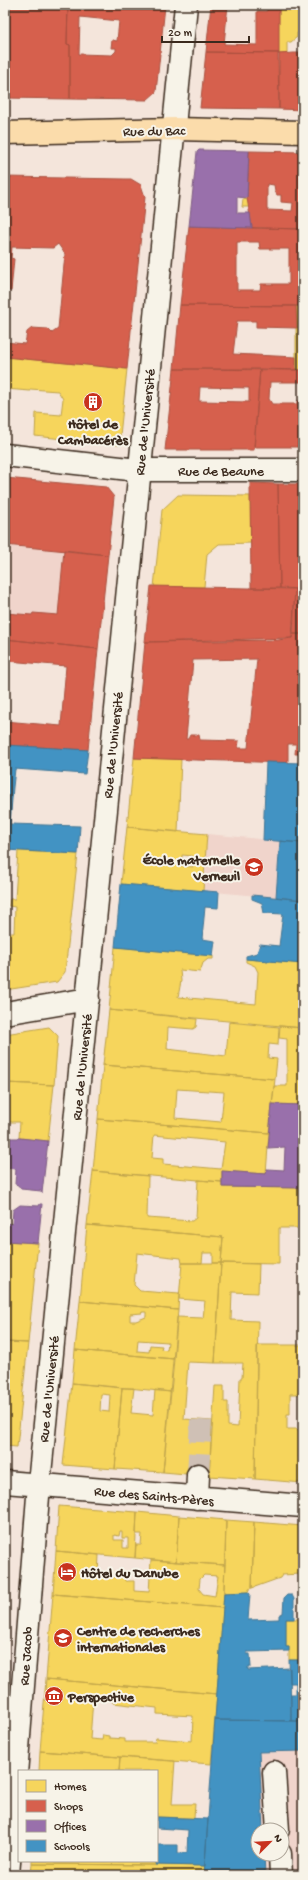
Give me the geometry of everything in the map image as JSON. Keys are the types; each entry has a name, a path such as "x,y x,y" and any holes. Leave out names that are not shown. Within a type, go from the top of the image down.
{"main road":[{"name":"Rue du Bac","path":"5,133 174,129 303,132"}],"street":[{"name":"Rue de l'Université","path":"38,1484 88,999 138,470 186,5"},
{"name":"Rue de Beaune","path":"5,455 138,470 303,470"},
{"path":"5,1013 88,999"},
{"path":"197,1498 198,1475"},
{"name":"Rue des Saints-Pères","path":"5,1482 303,1506"},
{"name":"Rue Jacob","path":"8,1875 38,1484"},
{"path":"274,1772 277,1822"},
{"path":"280,1862 281,1875"}],"shaded area":[{"path":"5,478 106,487 114,497 98,649 5,639"},
{"name":"École maternelle Verneuil","path":"207,834 303,843 303,900 203,891"},
{"path":"215,1720 303,1720 303,1875 204,1875"}],"building: Homes":[{"path":"279,5 300,5 299,32 297,33 297,37 291,42 287,42 287,54 278,54"},
{"path":"243,199 248,200 249,207 242,207"},
{"path":"296,306 303,306 303,370 296,370"},
{"name":"Hôtel de Cambacérès","path":"5,357 127,369 119,445 35,436 36,413 61,415 63,399 58,391 5,389"},
{"path":"178,495 250,496 251,543 219,544 207,554 204,587 154,587 162,510"},
{"path":"134,758 181,759 178,832 127,827"},
{"path":"127,827 207,834 203,891 121,884","holes":["182,855 193,856 193,867 182,866"]},
{"path":"18,851 78,854 65,972 57,982 5,990 5,933 14,933 15,907 9,906 10,899 15,899"},
{"path":"115,947 213,956 213,959 208,959 203,963 200,972 180,970 181,981 178,997 256,1004 258,972 255,966 246,962 246,959 303,964 303,1028 109,1010"},
{"path":"109,1010 197,1019 196,1027 193,1029 168,1027 167,1049 226,1056 229,1022 279,1027 278,1045 269,1044 268,1058 277,1059 275,1079 103,1065"},
{"path":"280,1026 303,1028 303,1105 272,1104 274,1086 287,1086 287,1039 279,1038"},
{"path":"49,1027 58,1036 54,1085 5,1083 5,1034"},
{"path":"103,1065 275,1079 269,1133 98,1119","holes":["177,1089 224,1092 221,1122 175,1118"]},
{"path":"5,1083 54,1085 48,1141 19,1138 20,1122 5,1122"},
{"path":"98,1119 269,1133 266,1174 222,1171 222,1182 93,1171","holes":["154,1135 225,1142 221,1169 163,1164 163,1159 152,1158"]},
{"path":"93,1171 148,1176 147,1218 192,1221 196,1218 198,1180 222,1182 222,1187 303,1188 303,1228 279,1228 279,1264 221,1263 223,1237 87,1225"},
{"path":"87,1225 223,1237 221,1263 213,1263 213,1253 203,1253 202,1263 182,1263 181,1258 137,1253 134,1285 140,1291 179,1294 178,1310 80,1301"},
{"path":"5,1241 38,1243 28,1343 5,1342 7,1261 5,1261"},
{"path":"182,1263 221,1263 215,1363 188,1362 184,1419 212,1421 209,1476 163,1472 177,1317 203,1318 205,1301 179,1299"},
{"path":"221,1263 259,1264 258,1293 232,1292 231,1320 258,1321 255,1479 209,1476 215,1386 224,1386 224,1402 228,1402 228,1426 238,1427 240,1378 242,1378 243,1363 215,1363"},
{"path":"80,1301 178,1310 174,1359 75,1350","holes":["146,1312 146,1317 136,1321 130,1321 130,1314","138,1340 168,1342 167,1350 161,1349 162,1346 150,1345 149,1352 137,1351"]},
{"path":"5,1342 28,1343 17,1447 5,1446"},
{"path":"257,1345 303,1345 303,1392 300,1394 290,1394 290,1414 287,1414 287,1429 297,1429 300,1432 299,1458 303,1458 303,1483 255,1479"},
{"path":"75,1350 174,1359 171,1392 72,1383"},
{"path":"72,1383 122,1388 115,1469 63,1465","holes":["101,1394 110,1395 109,1412 100,1411"]},
{"path":"122,1388 134,1388 131,1413 153,1415 155,1390 171,1392 163,1472 115,1469"},
{"path":"59,1506 137,1512 135,1558 56,1551","holes":["120,1531 122,1531 122,1538 128,1538 128,1548 123,1548 123,1540 114,1540 114,1535 119,1536"]},
{"path":"137,1512 179,1516 176,1562 135,1558 136,1545 141,1545 142,1534 136,1534"},
{"path":"179,1516 226,1520 225,1565 176,1562"},
{"path":"226,1520 254,1522 252,1588 249,1589 248,1592 224,1593"},
{"path":"254,1522 303,1526 303,1580 300,1574 282,1575 280,1578 252,1588"},
{"path":"56,1551 99,1555 98,1576 125,1578 125,1581 134,1581 134,1591 149,1592 151,1560 225,1565 223,1608 53,1594","holes":["204,1575 218,1576 215,1596 203,1594 199,1589 200,1579"]},
{"path":"53,1594 223,1608 217,1694 46,1679"},
{"path":"286,1619 299,1619 303,1624 303,1660 289,1660 289,1647 286,1647"},
{"path":"46,1679 217,1694 211,1764 40,1751","holes":["93,1699 113,1701 113,1703 157,1708 157,1714 193,1716 192,1741 156,1738 155,1742 125,1742 125,1739 109,1738 109,1736 103,1735 102,1740 90,1739"]},
{"path":"40,1751 120,1757 119,1770 39,1770"},
{"path":"120,1757 175,1761 172,1804 195,1804 194,1818 158,1817 158,1770 119,1770"},
{"path":"32,1862 156,1862 156,1865 32,1864"},
{"path":"32,1864 205,1866 204,1875 31,1875"}],"building: Shops":[{"path":"5,5 68,5 67,44 70,45 70,99 5,98"},
{"path":"68,5 165,6 156,92 147,100 70,99 70,45 67,44","holes":["80,17 119,21 117,41 112,40 111,48 116,48 116,51 112,55 79,54"]},
{"path":"211,5 228,5 224,44 257,45 257,11 267,11 267,5 279,5 279,53 206,52"},
{"path":"206,52 279,53 279,109 200,108"},
{"path":"303,53 303,110 279,109 278,54"},
{"path":"249,151 303,152 303,229 252,228 247,198","holes":["267,184 274,185 277,195 281,195 281,202 293,203 292,211 267,210"]},
{"path":"5,177 131,179 141,185 145,197 127,369 5,357 5,342 25,344 27,332 32,328 48,329 52,333 58,329 65,254 58,244 53,248 12,247 11,258 14,259 11,291 7,291 5,311"},
{"path":"189,226 303,229 303,306 180,305","holes":["237,242 259,242 260,249 289,249 289,284 261,284 260,290 237,290"]},
{"path":"180,305 296,306 297,328 256,327 256,321 237,321 233,354 296,357 296,370 174,369"},
{"path":"174,369 260,369 254,450 165,450","holes":["200,387 249,388 249,402 199,401"]},
{"path":"260,369 303,370 303,382 270,382 269,399 272,404 297,404 297,401 303,401 303,447 254,447"},
{"path":"5,478 106,487 114,497 108,555 5,545"},
{"path":"250,483 278,484 280,588 251,588"},
{"path":"278,484 301,484 303,589 280,588"},
{"path":"301,484 303,484 302,530"},
{"path":"64,550 108,555 98,649 5,639 5,613 58,615"},
{"path":"151,586 295,589 292,638 145,642"},
{"path":"295,589 303,589 303,634 293,634"},
{"path":"293,634 303,634 303,763 299,763 300,754 295,754 296,744 288,744 288,763 134,758 145,642 278,640 292,638","holes":["257,659 248,748 238,748 239,741 200,740 199,735 190,735 188,739 186,739 193,660"]},
{"path":"5,639 98,649 88,750 5,745 5,721 61,726 66,666 8,661 8,663 5,663"}],"building: Offices":[{"path":"199,150 249,151 247,198 237,197 237,213 250,213 252,228 189,226 197,152"},
{"path":"272,1104 303,1105 303,1188 222,1187 222,1171 266,1174 267,1169 284,1170 285,1147 268,1148"},
{"path":"5,1138 48,1141 42,1193 41,1191 21,1189 15,1184 16,1169 5,1168"},
{"path":"42,1204 38,1243 5,1241 5,1223 12,1224 13,1210 20,1205 39,1206"}],"building: Schools":[{"path":"5,745 88,750 85,774 15,769 13,787 10,824 80,826 78,854 5,850"},
{"path":"266,762 303,763 303,843 263,840"},
{"path":"280,841 303,843 303,900 276,897"},
{"path":"121,884 219,892 218,908 205,907 202,939 215,941 213,956 115,947"},
{"path":"252,895 303,900 303,964 246,959 246,956 257,953 260,944 279,946 283,914 264,913 262,903 252,899"},
{"path":"248,1592 250,1594 248,1620 279,1619 279,1615 283,1613 284,1598 287,1595 292,1595 294,1599 294,1619 286,1619 286,1647 289,1647 289,1651 247,1652 247,1654 250,1654 251,1667 248,1667 248,1670 290,1668 291,1721 215,1720 224,1593"},
{"path":"289,1660 303,1660 303,1721 291,1721 291,1694 296,1694 296,1683 290,1683"},
{"path":"215,1720 303,1721 303,1751 259,1752 263,1822 250,1822 250,1862 264,1862 265,1875 204,1875"},
{"path":"158,1817 208,1819 205,1866 156,1865 156,1862 158,1862 158,1845 178,1845 178,1853 187,1853 188,1830 158,1828"}],"tunnel":[{"path":"198,1475 201,1420"}],"place":[{"name":"Hôtel de Cambacérès","path":"93,402"},
{"name":"École maternelle Verneuil","path":"254,867"},
{"name":"Hôtel du Danube","path":"67,1572"},
{"name":"Centre de recherches internationales","path":"63,1638"},
{"name":"Perspective","path":"54,1696"}]}
